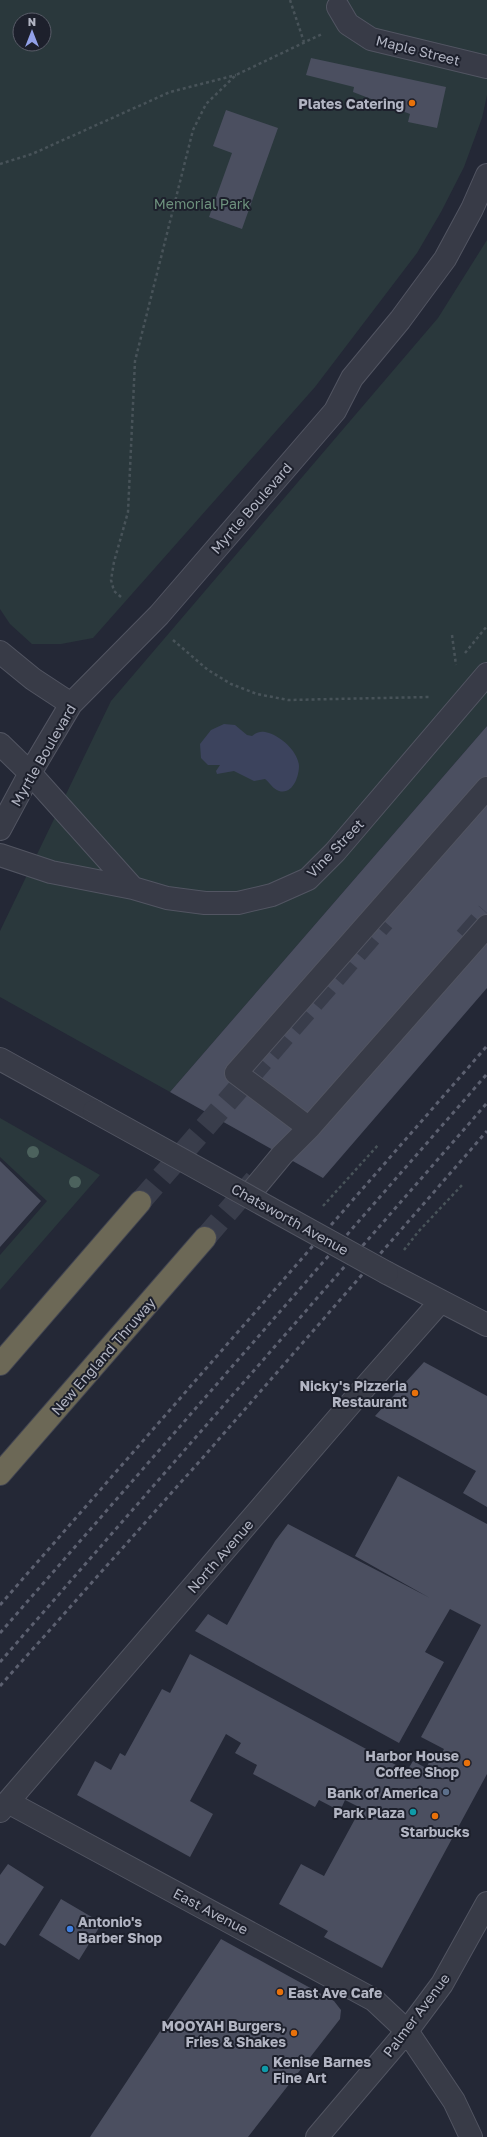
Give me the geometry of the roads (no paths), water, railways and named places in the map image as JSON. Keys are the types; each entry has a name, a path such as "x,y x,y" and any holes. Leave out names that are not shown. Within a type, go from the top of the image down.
{"highway":[{"path":"0,1364 140,1202"},
{"name":"New England Thruway","path":"0,1474 205,1238"}],"street":[{"name":"Maple Street","path":"343,15 371,39 487,67"},
{"name":"Myrtle Boulevard","path":"0,829 30,773 71,704 159,615 334,410 352,378 400,320 445,259 472,210 487,175"},
{"path":"0,652 37,682 71,704"},
{"name":"Vine Street","path":"0,855 50,872 133,888 167,898 205,903 238,903 272,895 308,879 335,852 487,674"},
{"path":"0,744 30,773 133,888"},
{"path":"309,1128 236,1073 487,788"},
{"path":"248,1196 282,1155 309,1128 487,926"},
{"name":"Chatsworth Avenue","path":"0,1059 387,1273 487,1326"},
{"name":"North Avenue","path":"4,1807 358,1395 441,1301"},
{"name":"East Avenue","path":"4,1807 374,2000 407,2031 454,2101 471,2137"},
{"name":"Palmer Avenue","path":"316,2137 407,2031 442,1984 487,1904"}],"water":[{"path":"224,724 235,725 247,735 252,736 256,733 264,732 274,735 284,741 296,755 298,760 298,775 294,784 288,790 279,791 265,779 254,781 234,771 217,774 216,771 220,765 208,765 201,758 200,744 211,730"}],"tunnel":[{"path":"465,938 487,913"},
{"path":"140,1202 384,921"},
{"path":"205,1238 255,1180"}],"railway":[{"path":"0,1605 487,1046"},
{"path":"0,1633 487,1074"},
{"path":"0,1662 487,1103"},
{"path":"0,1686 206,1454 487,1131"}],"place":[{"name":"Plates Catering","path":"412,103"},
{"name":"Nicky's Pizzeria Restaurant","path":"415,1393"},
{"name":"Harbor House Coffee Shop","path":"467,1763"},
{"name":"Bank of America","path":"446,1792"},
{"name":"Park Plaza","path":"413,1812"},
{"name":"Starbucks","path":"435,1816"},
{"name":"Antonio's Barber Shop","path":"70,1929"},
{"name":"East Ave Cafe","path":"280,1992"},
{"name":"MOOYAH Burgers, Fries & Shakes","path":"294,2033"},
{"name":"Kenise Barnes Fine Art","path":"265,2069"}],"park label":[{"name":"Memorial Park","path":"202,203"}]}
